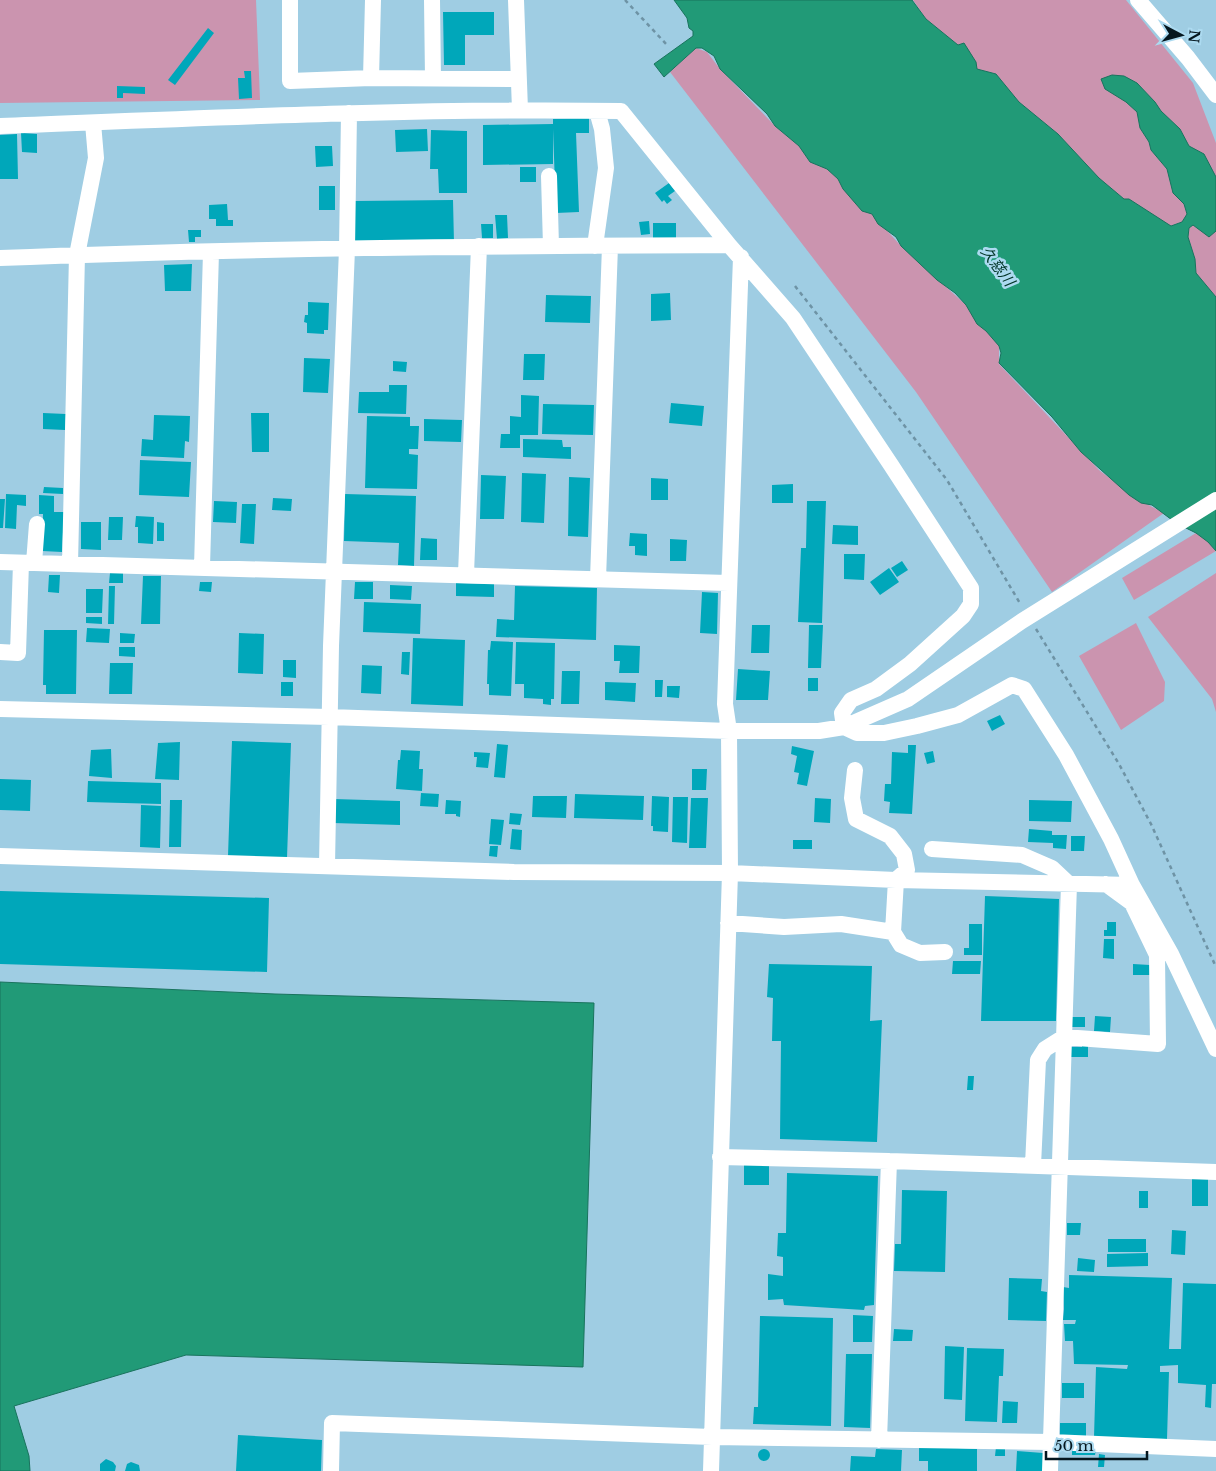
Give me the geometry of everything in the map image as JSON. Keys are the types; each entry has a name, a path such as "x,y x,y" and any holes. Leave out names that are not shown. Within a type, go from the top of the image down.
{"street":[{"path":"290,0 290,81 371,78 518,79"},
{"path":"371,78 373,0"},
{"path":"432,0 433,78"},
{"path":"516,0 520,110"},
{"path":"1138,0 1188,58 1216,95"},
{"path":"0,126 349,113 520,110 621,112 729,245 792,318 971,588 971,604 963,616 910,664 876,689 851,700 842,713 844,726"},
{"path":"597,111 602,130 606,168 602,246 598,579"},
{"path":"327,866 329,718 334,571 348,249 349,113"},
{"path":"70,564 77,255 96,158 93,123"},
{"path":"549,176 551,246"},
{"path":"0,258 479,246 729,245"},
{"path":"466,574 479,246"},
{"path":"202,567 211,252"},
{"path":"712,1471 730,873 729,731 724,704 741,257"},
{"path":"0,709 729,731 819,731 844,726 908,699 1027,620 1216,500"},
{"path":"0,652 18,653 28,563 37,524"},
{"path":"0,562 728,583"},
{"path":"844,726 857,733 884,733 958,714 1012,685 1024,689 1066,755 1111,839 1132,885 1171,954 1216,1049"},
{"path":"855,770 852,798 856,819 890,836 904,854 907,870 896,880 893,932 901,945 920,952 945,952"},
{"path":"932,849 1022,855 1052,868 1069,884 1050,1471"},
{"path":"0,856 514,872 730,873 896,880 1132,885"},
{"path":"1033,1165 1038,1060 1045,1049 1064,1037 1158,1044 1157,955 1132,904 1106,884"},
{"path":"728,923 784,927 841,924 893,932"},
{"path":"720,1157 1216,1172"},
{"path":"879,1440 889,1161"},
{"path":"331,1471 332,1423 712,1437 1051,1442 1216,1449"}],"path":[{"path":"625,0 668,46"},
{"path":"796,286 947,480 1027,620 1119,764 1151,824 1216,967"}],"shaded area":[{"path":"0,0 256,0 260,100 0,103"},
{"path":"913,0 1126,0 1193,83 1216,143 1216,177 1204,154 1189,146 1180,129 1161,111 1155,102 1137,83 1124,76 1126,102 1137,112 1140,128 1149,142 1151,150 1167,169 1173,193 1184,204 1187,214 1182,222 1170,226 1129,199 1124,199 1099,178 1058,134 1019,102 996,74 977,69 958,45 926,19"},
{"path":"696,48 707,52 720,69 775,126 799,146 810,162 827,169 838,179 843,189 872,214 901,246 966,305 999,346 999,364 1099,470 1137,499 1164,513 1052,592 916,392 670,72"},
{"path":"1193,225 1197,228 1216,231 1216,297 1196,273 1195,259 1188,237 1189,228"},
{"path":"1196,533 1216,551 1134,600 1122,578"},
{"path":"1216,573 1216,712 1212,699 1148,617"},
{"path":"1136,623 1165,682 1164,701 1121,730 1079,656"}],"water":[{"name":"久慈川","path":"674,0 912,0 926,19 958,45 964,43 976,62 977,69 996,74 1019,102 1058,134 1099,178 1124,199 1129,199 1171,226 1182,222 1187,214 1184,204 1173,193 1167,169 1151,150 1149,142 1140,128 1137,112 1126,102 1105,89 1101,79 1112,75 1124,76 1137,83 1161,111 1180,129 1189,146 1204,154 1216,177 1216,231 1209,237 1193,225 1189,228 1188,237 1195,259 1196,273 1216,297 1216,551 1196,533 1176,523 1152,505 1141,503 1129,495 1081,452 1052,417 999,363 1001,353 999,346 977,324 966,305 955,293 937,280 901,246 896,237 878,224 872,214 862,211 843,189 838,179 827,169 810,162 799,146 775,126 767,114 720,69 714,56 702,48 696,48 664,77 654,64 693,36 693,31 689,28 687,18"},
{"path":"0,982 275,994 594,1003 583,1367 186,1355 14,1406 29,1456 30,1471 0,1471"}],"building":[{"path":"443,12 494,12 494,35 465,35 465,65 444,65"},
{"path":"208,28 214,33 175,85 168,80"},
{"path":"244,71 251,71 252,98 239,99 238,78 245,78"},
{"path":"117,86 145,87 145,94 123,93 123,98 117,98"},
{"path":"589,118 589,133 576,133 579,212 556,213 553,129 553,164 483,165 483,125 553,124 553,119"},
{"path":"427,129 428,151 396,152 395,130"},
{"path":"431,130 467,131 467,193 439,193 438,169 430,169"},
{"path":"21,133 37,134 37,153 22,152"},
{"path":"17,134 18,179 0,179 0,135"},
{"path":"315,146 332,146 333,166 316,167"},
{"path":"520,167 536,167 536,182 520,182"},
{"path":"669,183 675,191 668,196 672,200 667,204 664,200 662,202 655,193"},
{"path":"319,186 335,186 335,210 319,210"},
{"path":"453,200 454,243 354,244 354,201"},
{"path":"227,204 228,220 233,220 233,226 216,226 216,219 209,219 209,205"},
{"path":"495,215 507,215 508,238 497,239"},
{"path":"649,221 650,234 641,235 639,222"},
{"path":"653,223 676,223 676,238 653,238"},
{"path":"481,224 493,224 493,238 482,238"},
{"path":"188,230 201,230 201,237 195,237 195,242 189,242"},
{"path":"192,264 191,291 165,291 164,265"},
{"path":"670,293 671,320 651,321 651,294"},
{"path":"546,295 591,296 590,323 545,322"},
{"path":"308,302 329,303 328,330 324,330 324,334 307,333 307,323 304,322 305,315 308,315"},
{"path":"524,354 545,354 544,380 523,380"},
{"path":"304,358 330,359 328,393 303,392"},
{"path":"393,361 407,362 406,372 393,371"},
{"path":"389,385 407,385 406,414 358,413 359,392 389,392"},
{"path":"521,395 539,396 538,435 520,435 520,448 500,448 501,434 510,434 510,416 521,417"},
{"path":"671,403 704,406 702,426 669,423"},
{"path":"543,404 594,405 593,435 542,434"},
{"path":"43,413 66,414 65,430 43,429"},
{"path":"251,413 269,413 269,452 252,452"},
{"path":"154,415 190,416 189,442 185,441 184,458 141,456 142,439 153,440"},
{"path":"367,416 410,417 410,426 419,426 418,449 409,449 409,454 418,455 417,489 365,488"},
{"path":"424,419 462,420 461,442 424,441"},
{"path":"523,439 562,440 563,447 571,447 571,459 523,457"},
{"path":"140,460 191,462 189,497 139,495"},
{"path":"522,473 546,474 544,523 521,522"},
{"path":"481,475 506,476 504,519 480,519"},
{"path":"569,477 590,478 588,537 568,536"},
{"path":"651,478 668,479 668,500 651,500"},
{"path":"793,484 793,503 772,503 772,485"},
{"path":"44,487 63,488 63,494 43,493"},
{"path":"6,494 26,495 26,506 17,505 16,529 5,528"},
{"path":"345,494 416,496 414,566 398,565 399,543 344,541"},
{"path":"39,495 54,496 54,512 64,512 62,552 42,551 43,514 39,514"},
{"path":"273,498 292,499 291,511 272,510"},
{"path":"0,499 5,499 3,528 0,528"},
{"path":"214,501 237,502 236,523 213,522"},
{"path":"807,501 826,501 822,623 798,622 801,548 806,548"},
{"path":"242,504 256,504 254,544 240,543"},
{"path":"136,516 154,517 153,544 138,543 138,527 135,527"},
{"path":"109,517 123,517 122,540 108,540"},
{"path":"81,522 101,522 101,550 81,549"},
{"path":"157,522 164,523 164,541 157,541"},
{"path":"833,525 858,526 858,545 832,544"},
{"path":"630,533 647,534 647,556 635,555 635,546 629,546"},
{"path":"421,538 437,539 437,560 420,560"},
{"path":"670,539 687,540 686,561 670,561"},
{"path":"844,554 865,554 864,580 844,579"},
{"path":"902,561 908,570 897,577 891,568"},
{"path":"889,568 899,582 880,595 870,582"},
{"path":"110,573 123,573 123,583 109,583"},
{"path":"49,575 60,575 59,593 48,592"},
{"path":"143,576 161,576 160,624 141,624"},
{"path":"200,582 212,582 211,592 199,591"},
{"path":"355,582 373,582 373,599 354,599"},
{"path":"456,583 494,584 494,597 456,596"},
{"path":"390,585 412,586 411,600 390,599"},
{"path":"109,586 115,586 114,624 108,624"},
{"path":"515,586 597,588 596,640 496,637 497,619 514,620"},
{"path":"86,589 103,589 102,613 86,613"},
{"path":"702,592 718,593 717,634 700,633"},
{"path":"364,602 421,604 420,634 363,632"},
{"path":"86,617 102,617 102,624 86,623"},
{"path":"752,625 770,625 769,653 751,653"},
{"path":"809,625 823,625 821,668 808,668"},
{"path":"87,628 110,629 109,643 86,642"},
{"path":"44,630 77,630 76,694 46,694 46,685 43,685"},
{"path":"120,633 135,634 134,643 120,643"},
{"path":"239,633 264,634 263,674 238,673"},
{"path":"413,638 465,640 463,706 411,704"},
{"path":"491,641 513,642 511,696 489,695 489,684 487,684 488,650 490,650"},
{"path":"516,642 555,643 554,699 551,699 551,705 543,704 543,699 524,698 524,684 515,684"},
{"path":"614,645 640,646 639,673 619,673 620,661 614,661"},
{"path":"119,647 135,647 135,657 119,656"},
{"path":"402,652 410,652 409,675 401,674"},
{"path":"283,660 296,660 296,678 283,677"},
{"path":"110,663 133,663 132,694 109,694"},
{"path":"362,665 382,666 381,694 361,693"},
{"path":"738,669 770,671 768,700 736,700"},
{"path":"562,671 580,671 579,704 561,704"},
{"path":"808,678 818,678 818,691 808,691"},
{"path":"655,680 663,680 662,697 655,697"},
{"path":"281,682 293,682 293,696 281,696"},
{"path":"605,682 636,683 635,702 605,700"},
{"path":"667,686 680,686 679,698 667,697"},
{"path":"1000,715 1005,724 992,731 987,721"},
{"path":"232,741 291,743 287,858 228,856"},
{"path":"180,742 179,780 155,779 158,743"},
{"path":"497,744 508,745 505,778 494,777"},
{"path":"908,745 916,745 912,814 889,813 890,802 884,801 885,784 891,784 892,752 908,753"},
{"path":"792,746 814,751 807,786 797,784 799,773 794,772 797,756 791,754"},
{"path":"111,749 112,778 89,776 91,750"},
{"path":"401,750 420,751 419,769 423,769 422,791 396,789 398,760 400,760"},
{"path":"933,751 935,762 927,764 924,753"},
{"path":"474,752 490,753 488,768 476,767 477,757 474,757"},
{"path":"692,769 707,769 706,790 692,790"},
{"path":"0,779 31,780 30,811 0,810"},
{"path":"88,781 161,783 161,804 87,802"},
{"path":"421,793 439,794 438,807 420,806"},
{"path":"575,794 644,796 643,820 574,818"},
{"path":"533,796 567,796 566,818 532,817"},
{"path":"652,796 669,797 668,832 653,831 653,826 651,826"},
{"path":"673,797 688,797 687,843 672,842"},
{"path":"691,798 708,798 706,848 689,848"},
{"path":"815,798 831,799 830,823 814,822"},
{"path":"334,799 400,801 400,825 333,823"},
{"path":"170,800 182,800 181,847 169,847"},
{"path":"446,800 461,801 460,817 456,816 456,814 445,814"},
{"path":"1029,800 1072,801 1071,822 1029,821"},
{"path":"141,805 161,806 160,848 140,847"},
{"path":"510,813 522,814 520,825 509,824"},
{"path":"491,819 504,820 501,845 489,844"},
{"path":"512,829 522,830 521,850 510,849"},
{"path":"1029,829 1052,831 1052,835 1067,835 1066,849 1053,848 1053,843 1028,842"},
{"path":"1071,836 1085,836 1084,851 1071,851"},
{"path":"793,840 812,840 812,849 793,849"},
{"path":"490,846 498,846 497,857 489,856"},
{"path":"0,891 269,898 267,972 0,964"},
{"path":"985,896 1059,899 1056,1021 981,1021"},
{"path":"1107,922 1116,922 1116,936 1104,936 1104,930 1107,930"},
{"path":"969,924 982,924 982,955 964,955 964,948 969,948"},
{"path":"1104,939 1114,939 1114,959 1103,958"},
{"path":"953,961 981,961 980,974 952,974"},
{"path":"769,964 872,966 870,1021 882,1020 877,1142 780,1139 781,1041 772,1041 773,998 767,997"},
{"path":"1133,964 1150,965 1150,975 1133,975"},
{"path":"1095,1016 1111,1017 1110,1032 1094,1031"},
{"path":"1070,1017 1085,1017 1085,1027 1070,1027"},
{"path":"1082,1044 1088,1044 1088,1057 1068,1057 1068,1047 1082,1047"},
{"path":"968,1076 974,1076 973,1090 967,1090"},
{"path":"744,1165 769,1165 769,1185 744,1185"},
{"path":"787,1173 878,1176 874,1305 865,1306 864,1310 784,1305 783,1299 768,1300 768,1274 783,1276 783,1257 777,1256 778,1233 786,1233"},
{"path":"1192,1177 1208,1177 1208,1206 1192,1206"},
{"path":"902,1190 947,1191 945,1272 894,1271 895,1244 901,1244"},
{"path":"1139,1191 1148,1191 1148,1208 1139,1208"},
{"path":"1067,1223 1081,1223 1080,1235 1067,1235"},
{"path":"1172,1230 1186,1231 1185,1255 1171,1254"},
{"path":"1108,1239 1146,1239 1146,1252 1108,1252"},
{"path":"1148,1253 1148,1266 1107,1267 1107,1254"},
{"path":"1078,1258 1095,1260 1094,1272 1077,1271"},
{"path":"1069,1275 1172,1278 1169,1349 1181,1349 1183,1283 1216,1284 1216,1384 1212,1384 1211,1408 1205,1407 1206,1385 1178,1383 1178,1365 1160,1366 1160,1372 1169,1372 1167,1439 1094,1437 1096,1367 1127,1369 1128,1365 1074,1364 1073,1341 1065,1341 1064,1324 1075,1324 1076,1320 1063,1320 1063,1287 1069,1288"},
{"path":"1009,1278 1042,1279 1041,1291 1047,1292 1046,1321 1008,1320"},
{"path":"853,1315 873,1316 872,1342 853,1342"},
{"path":"760,1316 833,1318 831,1426 753,1424 754,1407 758,1407"},
{"path":"894,1329 913,1330 912,1341 893,1341"},
{"path":"945,1346 964,1347 962,1400 944,1399"},
{"path":"967,1348 1004,1349 1003,1376 999,1376 997,1422 965,1421"},
{"path":"846,1354 872,1354 870,1428 844,1427"},
{"path":"1062,1383 1084,1383 1084,1398 1062,1398"},
{"path":"1003,1401 1018,1402 1017,1423 1002,1423"},
{"path":"1060,1423 1086,1423 1086,1436 1060,1436"},
{"path":"238,1435 322,1440 321,1471 236,1471"},
{"path":"919,1446 977,1449 977,1471 928,1471 928,1461 919,1461"},
{"path":"996,1447 1005,1447 1005,1456 995,1456"},
{"path":"764,1449 770,1455 764,1461 758,1455"},
{"path":"876,1449 902,1450 901,1471 850,1471 851,1456 875,1457"},
{"path":"1072,1449 1096,1449 1095,1455 1072,1455"},
{"path":"1017,1451 1043,1453 1043,1471 1016,1471"},
{"path":"1099,1454 1105,1455 1104,1467 1098,1467"},
{"path":"106,1459 113,1462 116,1466 115,1471 100,1471 100,1464"},
{"path":"131,1462 139,1465 140,1471 125,1471 127,1464"}]}
